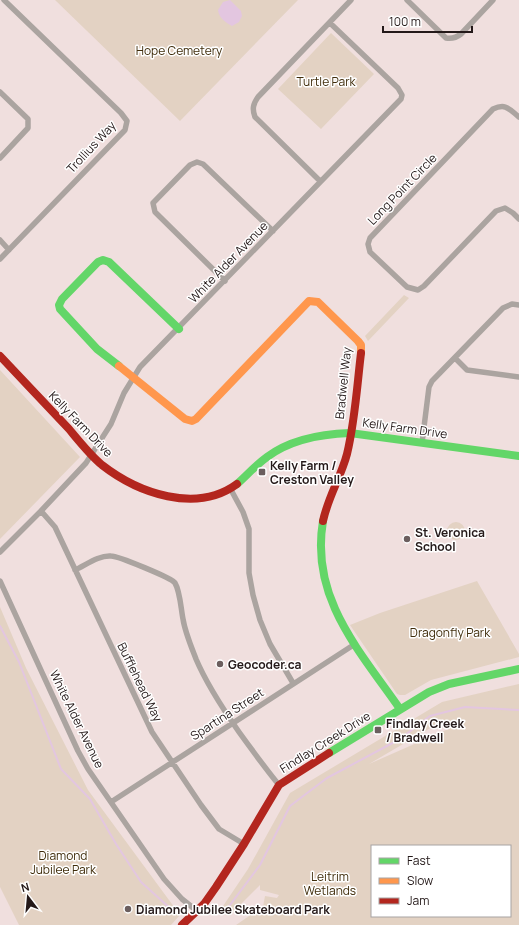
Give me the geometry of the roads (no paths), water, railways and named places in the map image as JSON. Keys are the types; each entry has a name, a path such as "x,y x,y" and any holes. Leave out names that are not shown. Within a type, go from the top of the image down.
{"street":[{"name":"Trollius Way","path":"0,259 125,130 127,122 121,113 4,0"},
{"path":"320,181 255,117 253,111 254,104 258,97 351,0"},
{"path":"407,0 446,38 451,39 457,38 494,0"},
{"name":"White Alder Avenue","path":"0,552 41,511 92,454 111,424 124,393 140,367 401,99 402,95 398,88 330,23"},
{"path":"0,92 28,119 28,128 0,158"},
{"name":"Long Point Circle","path":"519,117 506,106 499,106 493,109 370,238 368,244 370,252 407,287 418,290 424,286 496,211 505,208 519,219"},
{"path":"225,281 155,212 153,203 190,165 197,162 203,164 273,231"},
{"path":"0,240 9,250"},
{"path":"133,378 97,349 60,309 59,305 62,298 97,262 104,260 109,262 178,329"},
{"name":"Bradwell Way","path":"133,378 185,419 192,421 196,419 309,301 318,302 358,341 361,345 361,350 348,448 325,512 319,541 322,573 329,597 344,627 400,709"},
{"path":"422,443 429,387 432,381 503,308 512,304 519,305"},
{"name":"Kelly Farm Drive","path":"0,356 101,464 136,485 173,498 186,500 199,499 214,495 230,488 269,456 291,444 314,436 350,433 519,456"},
{"path":"455,358 467,370 519,377"},
{"path":"230,488 243,512 249,529 249,573 252,595 260,620 270,644 294,683"},
{"name":"Bufflehead Way","path":"41,511 53,523 146,721 172,763 219,829 244,844"},
{"path":"75,570 102,557 112,556 144,568 174,582 178,588 183,621 196,659 214,695 265,768 279,785"},
{"name":"White Alder Avenue","path":"0,581 83,761 164,879 182,899 197,911"},
{"name":"Spartina Street","path":"111,802 232,722 355,644"},
{"name":"Findlay Creek Drive","path":"182,925 197,911 213,892 279,785 322,756 430,692 449,684 519,669"}],"waterway":[{"path":"0,626 19,662 61,769 90,799 116,844 141,882 172,910"},
{"path":"224,913 260,865 290,806 327,778 400,739 430,716 465,707 519,710"}],"place":[{"name":"Kelly Farm / Creston Valley","path":"262,472"},
{"name":"St. Veronica School","path":"407,539"},
{"name":"Geocoder.ca","path":"220,664"},
{"name":"Findlay Creek / Bradwell","path":"378,730"},
{"name":"Diamond Jubilee Skateboard Park","path":"128,909"}],"park label":[{"name":"Hope Cemetery","path":"179,50"},
{"name":"Turtle Park","path":"326,81"},
{"name":"Dragonfly Park","path":"450,632"},
{"name":"Diamond Jubilee Park","path":"63,862"},
{"name":"Leitrim Wetlands","path":"330,883"}]}
